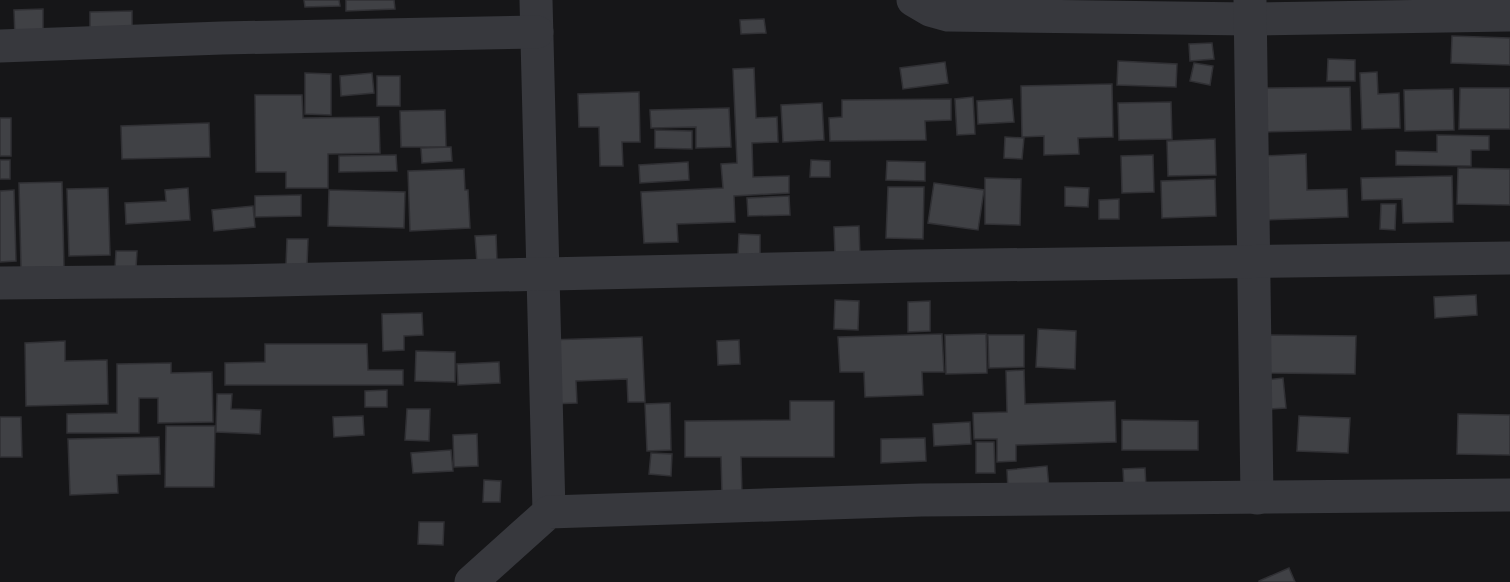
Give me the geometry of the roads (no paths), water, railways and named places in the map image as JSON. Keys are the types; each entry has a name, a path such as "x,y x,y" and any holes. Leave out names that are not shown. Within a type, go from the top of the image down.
{"street":[{"path":"536,0 549,512"},
{"path":"913,0 930,10 948,15 1250,9 1510,15"},
{"path":"1250,9 1257,498"},
{"path":"0,46 222,38 537,32"},
{"path":"0,283 1510,258"},
{"path":"471,582 549,512 921,500 1510,495"}]}
